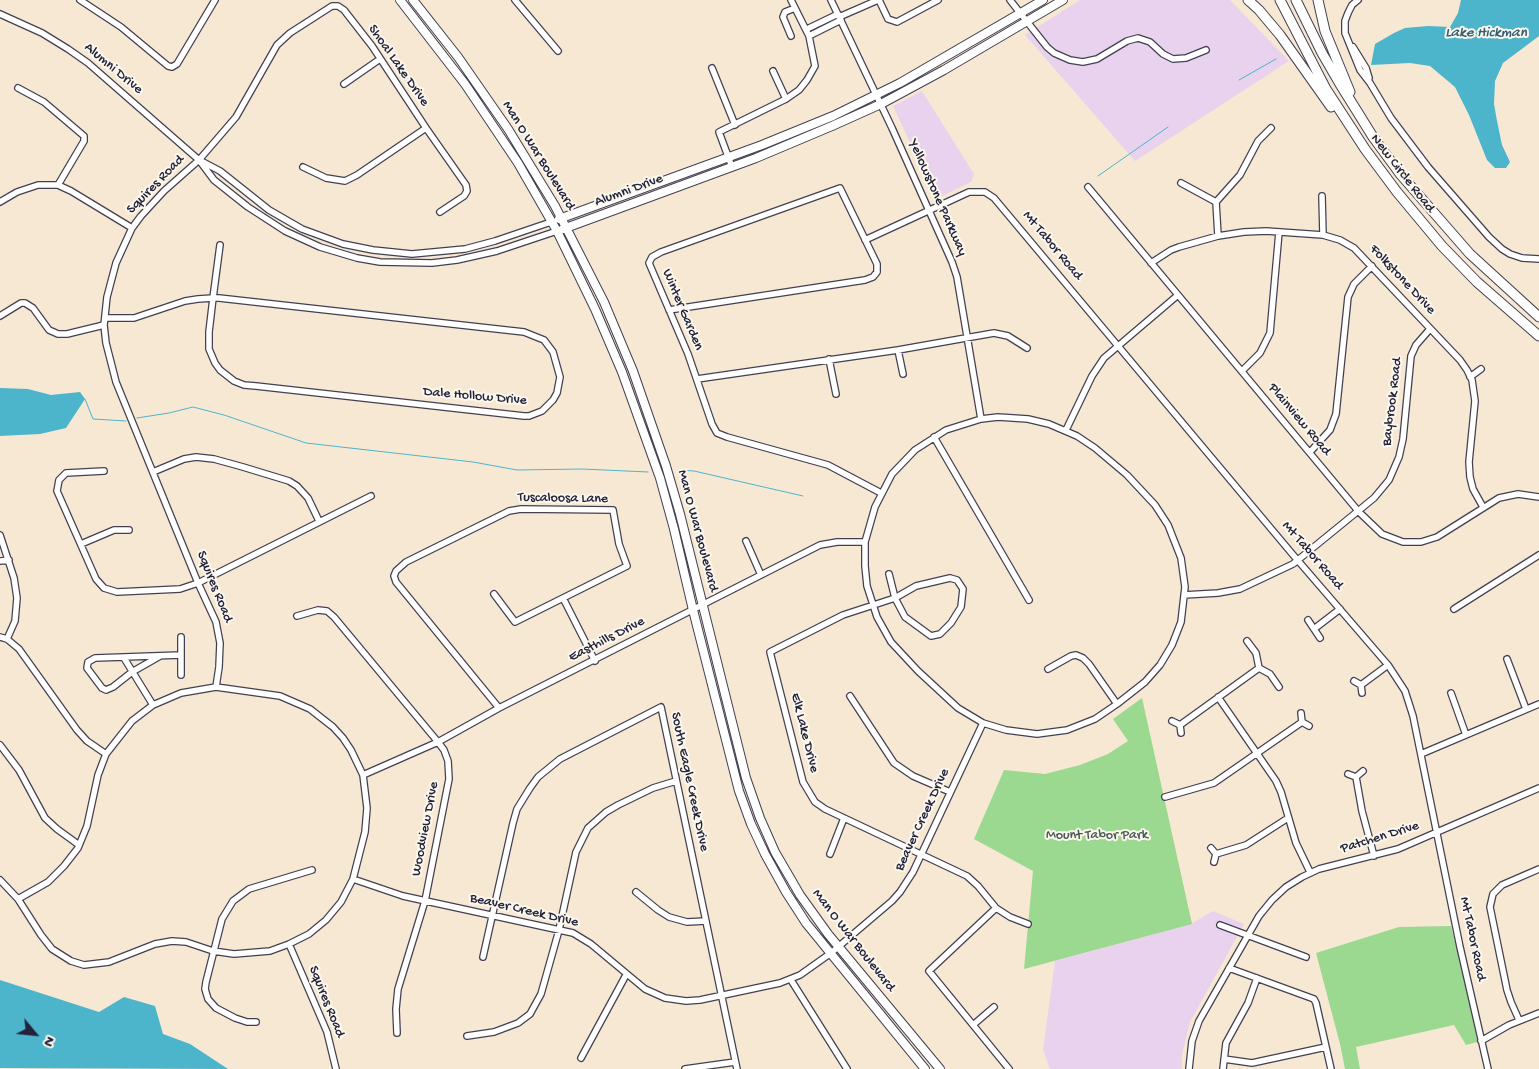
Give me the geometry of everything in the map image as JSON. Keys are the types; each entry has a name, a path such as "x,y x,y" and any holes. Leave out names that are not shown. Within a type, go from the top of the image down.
{"highway":[{"name":"New Circle Road","path":"1280,0 1326,89 1354,134 1388,180 1413,212 1471,276 1539,336"},
{"name":"New Circle Road","path":"1296,0 1326,61 1373,137 1401,175 1470,254 1539,317"},
{"path":"1318,0 1329,42 1350,94 1373,137"},
{"path":"1249,1 1280,35 1367,158 1388,180"}],"main road":[{"name":"Man O War Boulevard","path":"400,0 447,59 485,112 518,163 557,231 595,309 636,406 660,478 739,791 765,854 806,923 926,1069"},
{"name":"Man O War Boulevard","path":"413,0 485,94 520,148 562,218 604,302 650,416 680,514 750,791 775,852 800,895 839,947 940,1069"},
{"name":"Alumni Drive","path":"551,222 789,134 876,95 939,61 1043,0"},
{"name":"Alumni Drive","path":"557,231 799,141 881,104 944,70 1063,0"}],"street":[{"path":"80,0 120,26 168,66 172,67 177,64 215,0"},
{"path":"515,0 558,51"},
{"path":"732,166 719,132 786,99 799,90 815,66 807,29 791,0"},
{"name":"Yellowstone Parkway","path":"831,0 881,104 955,269 981,419"},
{"path":"807,29 878,0 888,19 896,22 938,0"},
{"path":"1010,0 1047,47 1054,53 1076,62 1097,59 1126,41 1138,38 1150,42 1163,54 1173,59 1186,58 1206,50"},
{"path":"1358,0 1352,5 1346,21 1345,33 1348,42 1360,56 1370,83 1382,104 1428,167 1489,237 1510,254 1522,258 1539,259"},
{"name":"Shoal Lake Drive","path":"199,160 242,108 276,45 290,33 334,5 344,10 380,59 467,188 464,196 440,212"},
{"path":"791,36 783,17 785,12 796,8"},
{"name":"Alumni Drive","path":"0,14 42,33 88,63 199,160 214,180 271,223 320,247 356,258 400,263 440,262 497,251 557,231"},
{"path":"809,36 839,17"},
{"path":"344,84 380,59"},
{"path":"712,68 735,125"},
{"path":"773,70 786,99"},
{"path":"18,88 44,102 84,136 84,141 58,184"},
{"path":"303,167 326,178 345,181 358,175 426,128"},
{"path":"1218,236 1216,202 1240,175 1258,141 1271,128"},
{"name":"Alumni Drive","path":"199,160 220,171 269,210 302,229 343,244 373,250 412,254 464,249 495,241 551,222"},
{"name":"Squires Road","path":"199,160 152,203 132,228 112,275 104,325 108,356 116,382 198,583 216,622 219,633 219,667 216,687"},
{"path":"1181,183 1216,202"},
{"path":"0,202 17,192 38,184 58,184 132,228"},
{"name":"Winter Garden","path":"865,240 840,188 661,252 652,257 649,263 697,380 712,424 717,432 727,437 828,465 881,493"},
{"name":"Plainview Road","path":"1088,188 1359,512 1382,534 1394,540 1411,543 1430,540 1500,498 1512,494 1523,494 1539,498"},
{"name":"Mt Tabor Road","path":"929,211 969,192 980,191 990,194 1119,345 1298,561 1388,665 1408,700 1413,716 1436,833 1488,1069"},
{"path":"1322,196 1323,235"},
{"path":"669,310 870,279 876,274 878,268 865,240 929,211"},
{"name":"Folkstone Drive","path":"1151,263 1171,250 1218,236 1244,232 1323,235 1340,240 1354,248 1460,360 1470,377 1475,401 1470,477 1473,489 1483,508"},
{"path":"1242,371 1260,353 1270,333 1279,232"},
{"path":"213,298 220,244"},
{"path":"1310,452 1330,430 1336,414 1348,297 1354,284 1372,266"},
{"path":"1066,430 1084,390 1098,365 1178,295"},
{"name":"Dale Hollow Drive","path":"105,318 134,318 184,301 213,298 524,332 544,340 553,352 558,368 559,386 554,400 548,406 536,414 524,416 244,385 227,376 211,356 208,341 213,298"},
{"path":"0,316 20,303 24,303 33,308 49,330 58,334 66,334 104,325"},
{"name":"Baybrook Road","path":"1184,596 1240,589 1298,561 1359,512 1384,487 1396,465 1403,439 1410,356 1416,345 1430,329"},
{"path":"697,380 994,334 1002,334 1027,348"},
{"path":"898,350 903,374"},
{"path":"829,359 836,394"},
{"path":"1470,377 1481,369"},
{"path":"1007,417 1028,419 1066,430 1107,458 1136,484 1159,510 1174,537 1181,558 1184,596 1181,622 1166,656 1145,682 1095,719 1067,730 1047,733 1015,732 983,723 958,708 902,655 886,635 872,606 866,577 865,542 871,518 881,493 892,474 904,460 934,437 952,428 981,419 1007,417"},
{"path":"934,437 1029,600"},
{"path":"153,472 184,459 196,457 214,459 243,467 289,481 297,486 308,498 319,521"},
{"path":"104,471 66,473 61,477 57,487 58,494 96,579 104,588 122,593 180,590 198,583 371,496"},
{"name":"Tuscaloosa Lane","path":"494,594 515,622 627,566 619,544 613,510 521,509 508,511 406,562 396,570 394,576 396,582 499,708"},
{"path":"81,544 114,530 128,530"},
{"path":"0,535 16,585 17,610 15,621 7,639"},
{"path":"746,541 762,575"},
{"name":"Easthills Drive","path":"363,775 438,742 499,708 595,661 820,545 837,542 865,542"},
{"path":"1454,609 1539,555"},
{"path":"0,561 9,560"},
{"path":"872,606 895,598 916,586 950,578 960,582 963,592 958,614 940,634 928,635 905,617 895,598 889,574"},
{"path":"564,598 595,661"},
{"name":"Elk Lake Drive","path":"872,606 823,624 770,652 803,782 811,796 820,806 967,876 996,908 1010,918 1028,924"},
{"path":"1314,629 1340,609"},
{"name":"Woodview Drive","path":"297,616 318,610 327,611 334,617 438,742 444,750 448,761 449,779 425,901 398,989 396,1009 397,1032"},
{"path":"1308,620 1320,638"},
{"path":"0,637 7,639 19,649 77,730 106,754"},
{"path":"181,637 181,675"},
{"path":"1247,641 1256,653 1259,668"},
{"path":"160,656 132,672 113,688 104,690 87,668 88,662 95,658 181,655"},
{"path":"1048,669 1071,656 1078,655 1089,664 1117,704"},
{"path":"124,658 153,705"},
{"path":"1507,659 1526,709"},
{"path":"1361,685 1388,665"},
{"path":"1259,668 1270,674 1280,687"},
{"path":"1180,724 1259,668"},
{"path":"1354,681 1361,685"},
{"path":"1361,685 1362,693"},
{"path":"0,880 18,899 52,949 71,961 84,964 109,962 155,944 172,941 186,942 213,951 234,954 270,951 309,934 326,920 341,902 353,879 366,820 366,796 363,775 343,738 328,722 310,709 280,696 216,687 181,693 153,705 132,721 106,754 98,775 87,826 79,845 53,878 18,899"},
{"path":"1451,693 1466,735"},
{"path":"850,696 894,763 908,773 950,792"},
{"path":"1218,697 1278,785 1296,842 1310,872"},
{"path":"1421,754 1539,704"},
{"name":"South Eagle Creek Drive","path":"483,957 507,847 518,810 538,777 560,759 661,707 737,1069"},
{"path":"1300,714 1302,722 1310,726"},
{"path":"1172,721 1180,724"},
{"path":"1165,797 1214,783 1302,722"},
{"name":"Beaver Creek Drive","path":"353,879 403,896 573,933 585,940 645,989 665,998 686,1001 722,996 791,980 831,954 900,892 914,872 983,723"},
{"path":"1180,724 1181,733"},
{"path":"0,745 19,770 46,818 57,830 79,845"},
{"path":"1356,777 1363,771"},
{"path":"1348,774 1356,777"},
{"path":"1356,777 1362,811 1374,856"},
{"path":"466,1036 494,1032 518,1023 530,1014 542,994 559,930 576,852 588,828 606,812 618,805 653,788 676,781"},
{"name":"Patchen Drive","path":"1189,1069 1192,1041 1199,1021 1259,916 1286,887 1310,872 1398,849 1539,788"},
{"path":"830,854 844,818"},
{"path":"1216,854 1246,845 1288,818"},
{"path":"1210,848 1216,854"},
{"path":"1214,862 1216,854"},
{"path":"1519,1020 1509,996 1490,907 1493,894 1502,885 1539,869"},
{"path":"256,1022 241,1020 216,1008 210,1002 205,989 222,919 227,909 240,895 259,885 312,870"},
{"path":"636,892 669,917 687,922 706,921"},
{"path":"996,908 929,971 1009,1069"},
{"path":"1220,925 1306,957"},
{"name":"Squires Road","path":"289,944 326,1032 336,1069"},
{"path":"1230,968 1314,999 1330,1069"},
{"path":"581,1058 626,975"},
{"path":"1223,1069 1226,1043 1248,1003 1257,978"},
{"path":"791,980 847,1069"},
{"path":"973,1025 994,1007"},
{"path":"1481,1041 1519,1020 1539,1013"},
{"path":"1224,1059 1252,1063 1326,1047"},
{"path":"685,1069 735,1062"}],"shaded area":[{"path":"1080,0 1230,0 1289,61 1135,161 1025,35"},
{"path":"922,91 974,174 971,182 934,200 921,166 893,106"},
{"path":"1213,911 1244,924 1190,1022 1182,1055 1182,1069 1050,1069 1043,1050 1055,961 1191,924"}],"green space":[{"name":"Mount Tabor Park","path":"1142,698 1192,924 1024,969 1033,871 974,839 1004,770 1045,774 1080,765 1108,754 1128,741 1113,719"},
{"path":"1451,926 1479,1038 1477,1042 1466,1045 1454,1025 1356,1047 1360,1069 1345,1069 1316,953 1399,927"}],"water":[{"name":"Lake Hickman","path":"1461,0 1539,0 1539,36 1503,63 1495,81 1494,104 1497,121 1502,145 1510,162 1506,168 1495,168 1487,160 1469,115 1455,87 1430,66 1410,63 1371,65 1375,44 1394,33 1405,28 1450,27 1458,13"},
{"path":"0,388 28,389 51,395 80,392 85,399 66,428 40,434 0,436"},
{"path":"0,980 99,1012 124,997 155,1006 163,1034 190,1044 228,1069 0,1068"}],"waterway":[{"path":"1239,80 1276,59"},
{"path":"1098,176 1168,127"},
{"path":"85,399 93,419 126,421"},
{"path":"137,418 193,407 224,415 306,443 473,462 517,470 582,469 648,472"},
{"path":"680,470 694,471 803,496"}]}
